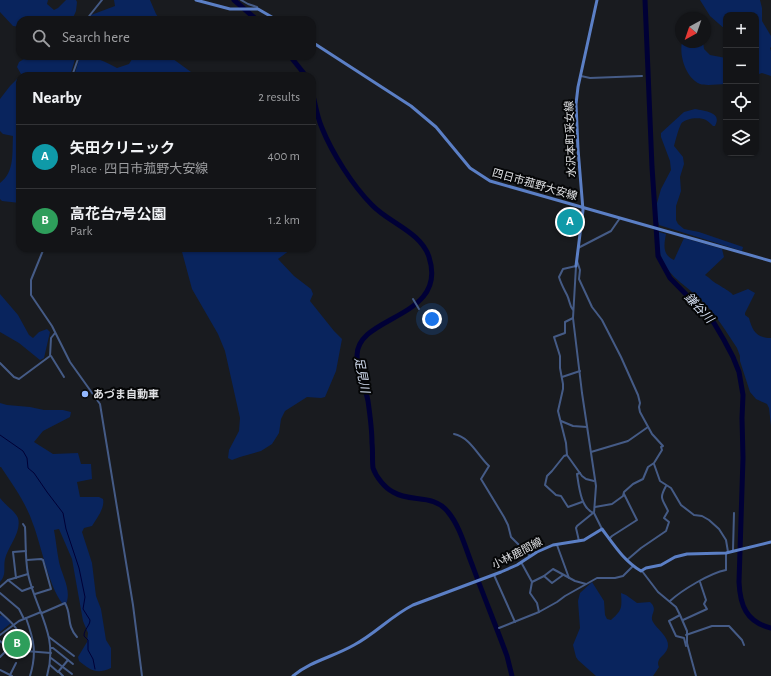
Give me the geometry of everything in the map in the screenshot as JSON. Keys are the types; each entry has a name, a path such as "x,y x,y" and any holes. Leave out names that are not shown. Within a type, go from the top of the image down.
{"main road":[{"path":"196,0 234,9 258,9 270,16"},
{"name":"水沢本町采女線","path":"576,266 583,207 576,104 580,76 597,0"},
{"name":"四日市菰野大安線","path":"316,45 411,106 436,127 470,168 481,176 494,182 771,261"},
{"path":"602,529 627,560 641,571 646,568 661,565 675,557 687,554 727,552 771,542"},
{"name":"小林鹿間線","path":"293,676 313,663 354,645 410,606 494,575 557,544 589,538 602,529"}],"street":[{"path":"89,16 102,0"},
{"path":"241,0 257,7 258,9"},
{"path":"73,72 78,60"},
{"path":"580,76 590,78 642,76"},
{"path":"578,248 611,231 621,218"},
{"path":"42,252 31,280 30,292 52,326 70,362 102,408 115,498 129,576 142,676"},
{"path":"577,259 580,270 579,279 592,307 602,320 621,357 638,395 640,412 652,434 663,446 661,447 662,450 654,463 648,467 643,479 633,484 612,504 595,508"},
{"path":"573,310 569,305 567,295 562,288 559,277 563,269 576,266 573,318 596,489 595,508 593,513 576,528 579,541"},
{"path":"413,299 419,308"},
{"path":"573,318 565,322 565,333 554,337 560,356 563,389 558,411 566,443 567,455 586,479 595,481"},
{"path":"0,363 18,379 49,358 51,338 55,333"},
{"path":"50,355 64,377"},
{"path":"562,377 580,370"},
{"path":"561,421 573,426 587,427"},
{"path":"590,452 628,441 648,427"},
{"path":"454,434 459,435 468,441 481,459 489,466 480,480 504,517 511,537 530,556"},
{"path":"567,455 564,456 547,476 545,485 556,495 561,496 568,507 582,502"},
{"path":"654,463 660,481 671,488 676,494 678,502 694,515 702,516 709,520 720,529 726,540 726,570 718,572 686,589 670,601"},
{"path":"580,473 577,474 582,502 593,513 602,529"},
{"path":"627,560 641,548 666,531 669,522 664,518 668,510 662,501 662,495 666,486"},
{"path":"610,539 612,536 637,520 624,494"},
{"path":"734,513 734,550"},
{"path":"23,524 25,527 28,574 49,637 51,648 48,675 51,676"},
{"path":"557,544 569,578"},
{"path":"16,578 13,552 26,551"},
{"path":"27,560 43,560 51,589 35,594"},
{"path":"520,562 532,582 530,593 537,603 539,612"},
{"path":"499,628 539,612 597,578 615,578 623,576 633,566"},
{"path":"532,582 544,576 553,569 575,581 587,584"},
{"path":"641,571 658,592 676,607 683,620 687,631 687,643 696,676"},
{"path":"0,587 8,580 28,574"},
{"path":"494,575 515,622"},
{"path":"544,576 552,583 563,575"},
{"path":"8,580 22,591 33,587"},
{"path":"683,620 707,609 704,604 706,600 700,582"},
{"path":"0,593 19,609 25,618 34,640 35,652 30,676"},
{"path":"0,635 14,624 25,618 42,613 65,603 68,609 70,626 77,637"},
{"path":"0,612 14,624 20,638 21,651"},
{"path":"680,615 669,621 676,636 684,638 686,646"},
{"path":"686,634 712,626 729,626 742,640 744,645"},
{"path":"49,637 74,656"},
{"path":"0,657 20,638"},
{"path":"0,641 8,648 21,651 50,653"},
{"path":"51,648 73,664"},
{"path":"61,654 65,649"},
{"path":"50,658 72,674"},
{"path":"59,672 68,660"},
{"path":"0,670 11,676 16,663"},
{"path":"50,665 64,676"}],"shaded area":[{"path":"0,0 48,0 47,4 54,10 66,0 76,0 77,2 74,16 16,16 16,26 13,26 0,12"},
{"path":"114,0 150,0 157,16 91,16 115,6"},
{"path":"700,0 760,0 762,8 762,21 771,36 771,76 762,73 759,74 759,12 723,12 723,27 711,17 711,12 708,12"},
{"path":"681,48 704,48 710,55 723,57 723,84 703,85 695,81 687,72"},
{"path":"22,60 75,60 71,72 20,72 17,67 19,62"},
{"path":"79,60 101,60 117,68 129,64 132,60 174,60 191,72 75,72"},
{"path":"16,80 16,203 2,201 0,199 0,183 8,173 12,161 13,136 3,134 0,131 0,99"},
{"path":"695,109 715,115 717,121 715,126 713,126 706,120 693,119 686,120 680,126 674,146 683,157 684,164 680,177 681,191 676,206 676,220 684,229 699,232 743,247 742,251 659,225 655,210 661,189 671,170 670,161 661,137 661,133 684,112"},
{"path":"659,232 666,234 664,245 665,249 667,255 674,260 684,238 722,249 724,257 705,275 733,295 748,289 755,293 745,315 749,318 753,330 758,335 771,338 771,426 769,408 767,404 756,399 750,392 737,348 726,331 709,308 671,274 665,266 661,257 659,246"},
{"path":"182,252 287,252 278,259 294,276 311,289 313,294 310,301 342,339 336,371 325,397 307,397 285,411 281,419 279,433 272,444 261,451 232,460 228,458 229,450 239,431 240,418 225,351 218,334 192,289"},
{"path":"0,294 18,315 29,335 33,338 39,332 47,329 50,332 44,358 40,360 19,343 0,332"},
{"path":"0,403 44,410 63,410 71,412 70,417 43,431 34,442 53,454 78,453 81,464 91,464 92,479 77,482 80,497 99,497 103,499 102,509 96,520 92,526 84,528 82,532 92,563 96,596 101,609 106,640 111,648 111,668 97,671 87,667 79,661 78,657 87,642 88,633 83,621 72,559 59,529 54,530 59,562 68,595 65,606 60,600 50,580 27,509 15,487 0,467"},
{"path":"0,498 17,516 19,523 4,562 4,574 0,582"},
{"path":"592,582 604,601 605,615 607,619 611,620 619,611 621,606 621,593 637,603 650,602 653,605 653,622 667,639 668,646 666,652 659,661 659,667 653,676 596,676 576,657 573,645 580,628 578,601 580,593"},
{"path":"2,615 11,623 0,632 0,616"}],"waterway":[{"name":"足見川","path":"234,0 252,16"},
{"name":"鎌谷川","path":"645,0 652,167 658,256 670,278 714,323 733,357 739,372 743,395 743,458 739,582 743,605 750,617 756,622 771,628"},
{"name":"足見川","path":"293,60 303,72"},
{"name":"足見川","path":"316,107 326,138 350,179 372,205 412,234 425,248 429,257 432,277 426,293 415,305 371,332 361,343 357,356 368,401 372,432 374,471 384,485 390,490 407,497 436,502 448,512 456,524 462,538 507,656 512,676"},
{"path":"0,435 23,451 27,458 28,468 34,473 63,513 66,529 79,568 85,597 83,609 90,620 84,636 88,640 88,650 93,659 95,669"}],"place":[{"name":"矢田クリニック","path":"570,222"},
{"name":"あづま自動車","path":"85,394"},
{"name":"高花台7号公園","path":"17,644"}]}
